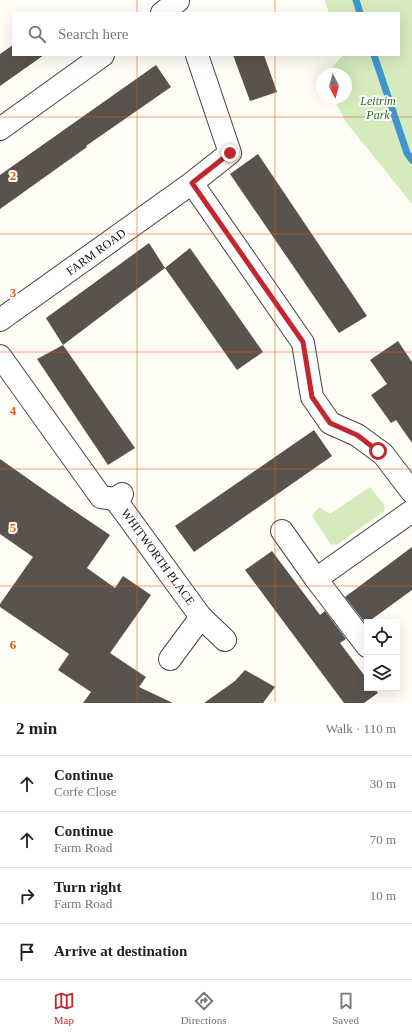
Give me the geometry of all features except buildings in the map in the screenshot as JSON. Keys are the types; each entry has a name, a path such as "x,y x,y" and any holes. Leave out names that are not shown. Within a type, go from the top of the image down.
{"street":[{"path":"0,129 102,56"},
{"name":"FARM ROAD","path":"0,320 192,183 230,153 197,56"},
{"path":"192,183 303,342 312,397 330,423 357,435 383,454 412,492"},
{"name":"WHITWORTH PLACE","path":"0,356 101,497 119,496 201,617 225,640"},
{"path":"316,579 412,511"},
{"path":"282,531 364,642"},
{"name":"WHITWORTH PLACE","path":"170,659 201,617"}],"green space":[{"name":"Leitrim Park","path":"325,0 412,0 412,204 346,122 336,104 352,104 352,68 331,68 342,56 400,56 400,12 329,12"},
{"path":"370,487 385,506 384,511 338,544 331,545 312,516 319,507 330,514"}],"waterway":[{"path":"356,0 360,12"},
{"path":"374,56 407,153 412,160"}],"route":[{"path":"230,153 192,183 303,342 312,397 330,423 357,435 378,451"}]}
